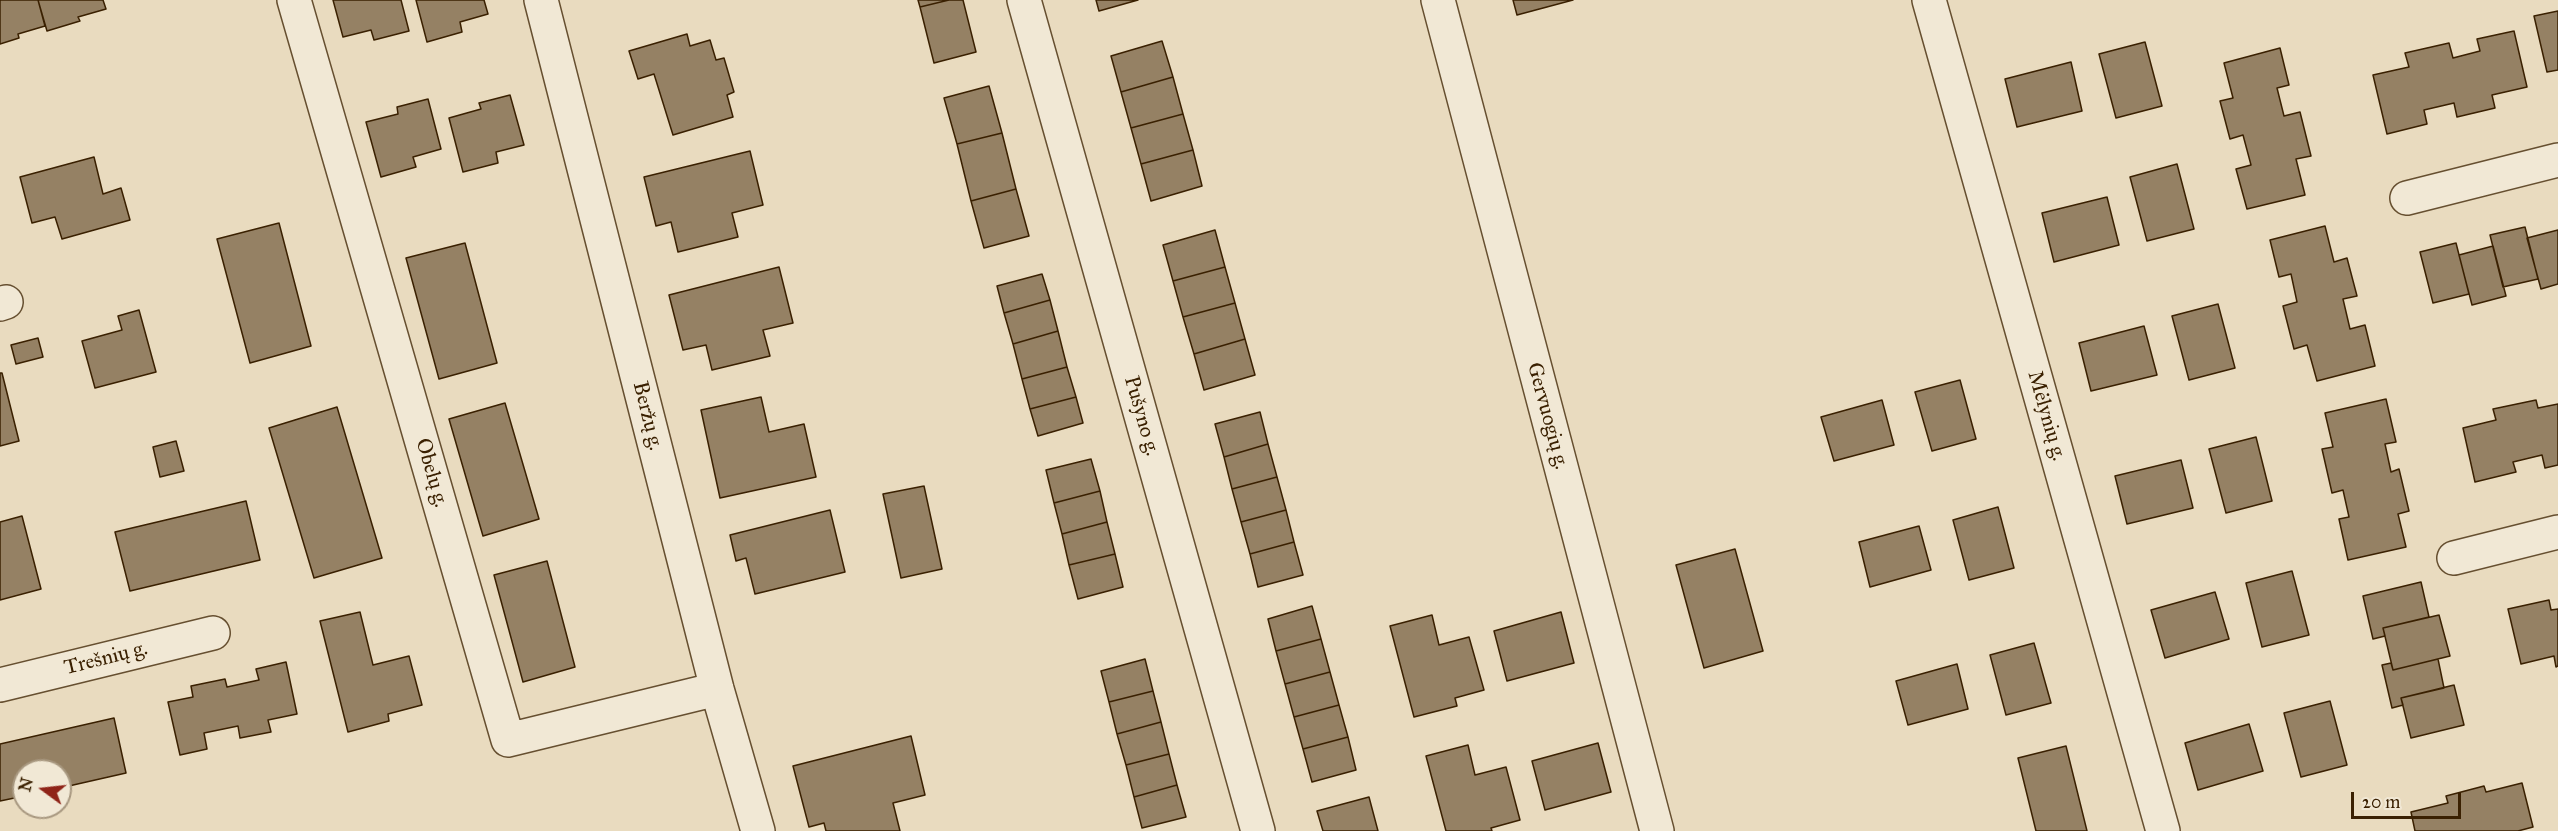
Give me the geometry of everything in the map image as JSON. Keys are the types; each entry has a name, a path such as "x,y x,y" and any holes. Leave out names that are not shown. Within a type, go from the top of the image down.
{"street":[{"name":"Obelų g.","path":"294,0 508,740 717,689"},
{"name":"Beržų g.","path":"541,0 717,689 758,831"},
{"name":"Pušyno g.","path":"1024,0 1258,831"},
{"name":"Gervuogių g.","path":"1438,0 1657,831"},
{"name":"Mėlynių g.","path":"1929,0 2163,831"},
{"path":"2407,198 2558,160"},
{"path":"2454,558 2558,532"},
{"name":"Trešnių g.","path":"0,685 213,633"}],"building":[{"path":"0,0 38,0 45,26 18,34 19,38 0,44"},
{"path":"38,0 103,0 106,9 78,17 80,21 47,31"},
{"path":"333,0 401,0 409,31 374,40 371,30 343,37"},
{"path":"416,0 484,0 488,14 460,22 462,32 427,42"},
{"path":"918,0 949,0 920,7"},
{"path":"949,0 963,0 976,52 934,63 920,7"},
{"path":"1096,0 1138,0 1099,11"},
{"path":"1513,0 1573,0 1517,15"},
{"path":"2558,11 2558,70 2547,72 2534,16"},
{"path":"2514,31 2527,87 2492,95 2495,108 2457,117 2454,103 2424,110 2427,124 2387,134 2373,75 2409,67 2405,53 2449,43 2453,58 2480,51 2477,39"},
{"path":"687,34 690,46 710,40 716,60 724,58 734,92 727,95 733,117 673,135 654,74 638,79 629,51"},
{"path":"1162,41 1173,77 1121,92 1111,56"},
{"path":"2145,42 2162,106 2116,118 2099,54"},
{"path":"2280,48 2289,85 2277,88 2284,116 2300,112 2311,156 2296,159 2305,195 2247,209 2236,169 2251,165 2243,135 2230,139 2220,101 2233,98 2224,63"},
{"path":"2071,62 2082,111 2017,127 2005,79"},
{"path":"1173,77 1183,114 1131,128 1121,92"},
{"path":"989,86 1002,133 957,144 944,98"},
{"path":"510,95 524,145 496,152 498,163 463,172 449,118 481,109 479,103"},
{"path":"428,99 441,149 413,157 416,167 381,177 366,122 398,114 397,107"},
{"path":"1183,114 1193,150 1141,164 1131,128"},
{"path":"1002,133 1016,189 971,201 957,144"},
{"path":"1193,150 1202,186 1151,201 1141,164"},
{"path":"750,151 763,205 732,213 738,237 678,252 671,222 656,226 644,177"},
{"path":"94,157 103,194 121,188 130,220 62,239 55,217 32,223 20,177"},
{"path":"2177,164 2194,229 2147,241 2130,177"},
{"path":"1016,189 1029,236 984,248 971,201"},
{"path":"2107,197 2119,245 2054,262 2042,213"},
{"path":"279,223 311,346 250,363 217,239"},
{"path":"2325,226 2334,262 2347,258 2357,296 2343,299 2350,329 2365,325 2375,366 2317,381 2307,345 2294,349 2283,306 2297,302 2291,274 2279,277 2270,240"},
{"path":"2525,227 2538,279 2503,287 2490,235"},
{"path":"1215,230 1225,267 1173,281 1163,245"},
{"path":"2558,230 2558,284 2541,289 2527,238"},
{"path":"465,243 497,363 439,379 406,258"},
{"path":"2456,243 2469,294 2433,303 2420,252"},
{"path":"2493,246 2506,296 2472,305 2459,255"},
{"path":"779,267 793,323 763,330 770,356 712,370 706,345 683,350 669,295"},
{"path":"1225,267 1235,303 1183,317 1173,281"},
{"path":"1042,274 1050,300 1004,313 997,286"},
{"path":"1050,300 1058,331 1013,344 1004,313"},
{"path":"1235,303 1245,339 1194,354 1183,317"},
{"path":"2218,304 2235,368 2189,380 2172,316"},
{"path":"139,310 156,372 95,388 82,341 122,330 118,316"},
{"path":"2144,326 2157,375 2091,391 2079,343"},
{"path":"1058,331 1067,367 1022,379 1013,344"},
{"path":"38,338 43,357 16,364 11,345"},
{"path":"1245,339 1255,375 1204,390 1194,354"},
{"path":"1067,367 1076,397 1030,409 1022,379"},
{"path":"0,373 2,373 19,441 0,446"},
{"path":"1960,380 1976,439 1932,451 1915,392"},
{"path":"761,397 769,432 804,424 816,477 720,498 701,410"},
{"path":"1076,397 1083,423 1038,436 1030,409"},
{"path":"2386,399 2396,442 2385,444 2391,472 2399,469 2409,511 2398,514 2406,547 2348,560 2339,519 2349,517 2343,490 2332,493 2322,449 2333,447 2325,413"},
{"path":"1882,400 1894,445 1834,461 1821,417"},
{"path":"2536,400 2538,408 2558,404 2558,465 2545,468 2542,455 2513,462 2516,472 2475,482 2463,428 2496,420 2493,409"},
{"path":"505,403 539,519 483,536 449,419"},
{"path":"337,407 382,558 314,578 269,428"},
{"path":"1260,412 1268,444 1224,457 1215,424"},
{"path":"2256,437 2272,501 2226,513 2209,449"},
{"path":"176,441 184,471 160,477 153,447"},
{"path":"1268,444 1277,477 1232,489 1224,457"},
{"path":"1091,459 1100,491 1054,503 1046,470"},
{"path":"2181,460 2193,508 2127,524 2115,476"},
{"path":"1277,477 1286,510 1241,522 1232,489"},
{"path":"924,486 942,569 901,578 883,494"},
{"path":"1100,491 1107,522 1062,534 1054,503"},
{"path":"246,501 260,560 130,591 115,532"},
{"path":"1998,507 2014,568 1969,580 1953,520"},
{"path":"830,510 845,572 755,594 746,558 736,561 730,535"},
{"path":"1286,510 1294,542 1250,554 1241,522"},
{"path":"22,516 41,589 0,600 0,522"},
{"path":"1107,522 1115,554 1069,565 1062,534"},
{"path":"1919,526 1931,570 1870,587 1859,542"},
{"path":"1294,542 1303,575 1258,587 1250,554"},
{"path":"1735,549 1763,651 1704,668 1676,565"},
{"path":"1115,554 1123,587 1078,599 1069,565"},
{"path":"547,561 575,667 523,682 494,575"},
{"path":"2292,571 2309,635 2262,647 2246,583"},
{"path":"2421,582 2429,617 2383,628 2385,636 2373,639 2363,596"},
{"path":"2215,592 2229,639 2165,658 2151,610"},
{"path":"2549,600 2551,610 2558,609 2558,666 2556,667 2554,656 2521,664 2508,609"},
{"path":"1312,606 1321,639 1276,651 1268,619"},
{"path":"360,612 373,665 409,656 422,705 388,714 389,721 348,732 320,621"},
{"path":"1561,612 1574,663 1507,681 1494,631"},
{"path":"1432,615 1439,645 1469,637 1484,690 1455,698 1457,706 1414,717 1390,626"},
{"path":"2439,615 2450,656 2393,670 2383,628"},
{"path":"1321,639 1330,672 1285,684 1276,651"},
{"path":"2034,643 2051,703 2006,715 1990,655"},
{"path":"1145,659 1153,691 1109,702 1101,671"},
{"path":"2438,659 2444,688 2401,698 2403,705 2392,708 2382,665 2391,663 2393,670"},
{"path":"286,662 297,714 268,720 271,732 240,738 238,726 204,733 207,749 180,755 168,702 193,697 191,686 225,679 227,687 259,680 256,669"},
{"path":"1957,664 1968,709 1908,725 1896,681"},
{"path":"1330,672 1339,705 1294,717 1285,684"},
{"path":"2454,685 2464,725 2411,738 2401,698"},
{"path":"1153,691 1161,722 1117,734 1109,702"},
{"path":"2330,701 2347,765 2301,777 2284,713"},
{"path":"1339,705 1348,737 1303,749 1294,717"},
{"path":"114,718 126,773 72,785 72,759 12,759 12,798 0,801 0,744"},
{"path":"1161,722 1169,754 1126,765 1117,734"},
{"path":"2249,724 2263,771 2198,790 2185,743"},
{"path":"911,736 925,795 893,803 900,831 826,831 824,823 809,827 793,766"},
{"path":"1348,737 1356,770 1312,782 1303,749"},
{"path":"1598,743 1611,792 1545,810 1532,761"},
{"path":"1468,745 1475,775 1506,767 1520,820 1491,828 1492,831 1446,831 1426,756"},
{"path":"2066,746 2087,831 2036,831 2018,758"},
{"path":"1169,754 1177,785 1134,797 1126,765"},
{"path":"2522,783 2533,827 2518,831 2415,831 2411,812 2448,803 2446,796 2484,786 2486,792"},
{"path":"1177,785 1186,817 1142,828 1134,797"},
{"path":"1369,797 1378,831 1323,831 1317,811"}]}
